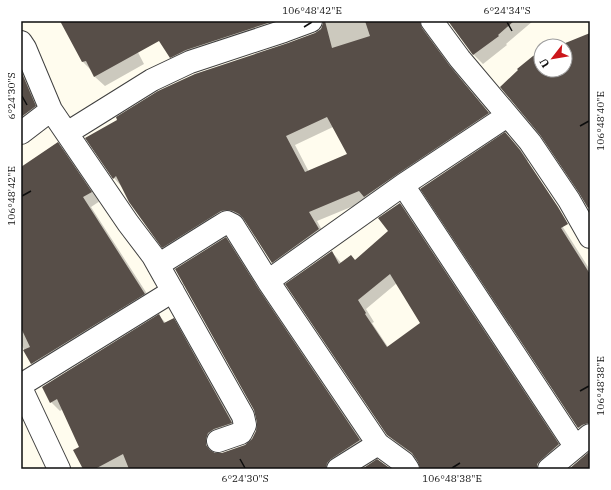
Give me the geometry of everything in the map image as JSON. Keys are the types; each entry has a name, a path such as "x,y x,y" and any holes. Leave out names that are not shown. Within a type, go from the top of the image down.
{"street":[{"path":"67,133 152,80 190,62 311,21"},
{"path":"432,21 460,59 530,142 569,200 590,237"},
{"path":"21,42 25,48 50,110 128,223 153,256 243,416 245,425 240,433 218,441"},
{"path":"21,133 50,110"},
{"path":"268,281 403,185 507,116"},
{"path":"403,185 583,440 549,469"},
{"path":"158,265 228,222 233,225 268,281 378,444 404,463 408,469"},
{"path":"21,385 172,291"},
{"path":"21,388 59,469"},
{"path":"338,469 378,444"}],"building":[{"path":"60,21 274,21 186,50 170,58 159,41 94,77 86,61 82,62"},
{"path":"323,21 325,21 332,48 370,36 365,21 420,21 422,28 450,66 489,113 364,197 359,191 309,212 319,229 272,263 243,218 233,211 227,210 221,211 162,248 129,202 116,176 113,179 85,138 117,120 116,117 158,91 195,74 315,33 321,29","holes":["327,117 347,154 305,172 286,136"]},
{"path":"448,21 514,21 498,35 499,36 473,55"},
{"path":"590,33 590,207 588,208 540,135 500,87 518,70 517,69 533,56 533,78 573,78 573,40"},
{"path":"21,71 36,106 21,117"},
{"path":"505,132 520,150 558,207 568,224 561,228 590,274 590,423 582,425 578,428 420,189"},
{"path":"58,142 92,192 83,197 145,294 31,364 23,350 30,347 21,328 21,167"},
{"path":"400,203 559,444 537,464 537,469 420,469 418,462 412,453 387,435 285,284 332,251 339,264 351,255 355,260 388,231 378,218","holes":["390,274 420,323 387,347 365,314 366,313 358,300"]},
{"path":"226,237 258,288 360,440 331,459 327,463 326,469 129,469 123,454 95,469 83,469 73,450 79,447 57,399 50,403 42,387 159,314 164,323 174,318 232,423 214,429 208,433 206,445 215,453 222,453 245,445 252,439 256,431 257,423 254,410 175,269"},
{"path":"590,451 590,469 569,469"},
{"path":"377,459 391,469 362,469"}]}
